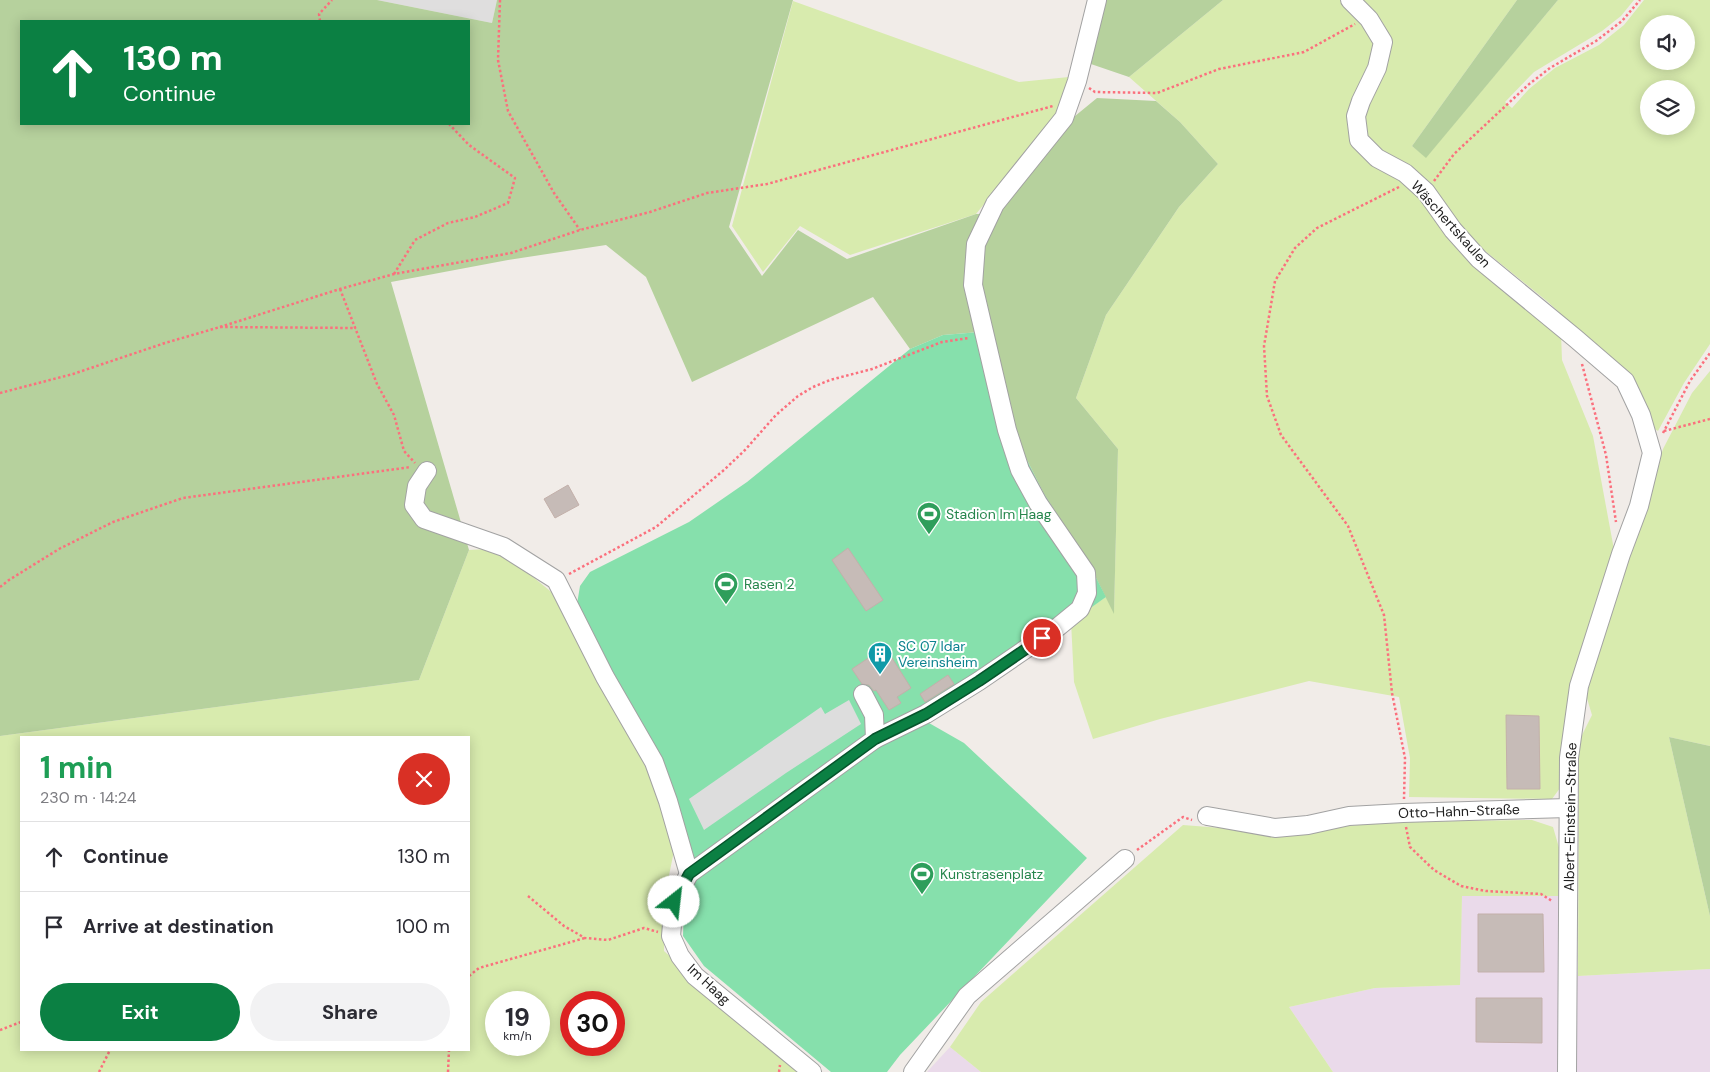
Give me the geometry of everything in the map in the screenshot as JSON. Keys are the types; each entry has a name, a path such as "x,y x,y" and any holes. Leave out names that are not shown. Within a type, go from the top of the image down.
{"street":[{"path":"671,936 674,902 689,874 875,739 926,714 979,681 1080,609 1087,593 1086,573 1038,503 1020,470 1006,430 986,335 973,285 976,244 995,204 1064,118 1077,81 1097,0"},
{"name":"Wäschertskaulen","path":"1350,0 1369,19 1383,42 1377,68 1356,116 1359,140 1377,158 1405,173 1419,186 1478,259 1625,381 1641,415 1652,453"},
{"name":"Albert-Einstein-Straße","path":"1567,1072 1568,758 1579,686 1638,506 1652,453"},
{"path":"427,471 417,486 414,505 424,518 504,547 556,580 605,677 654,762 689,874"},
{"path":"863,694 874,715 875,739"},
{"name":"Otto-Hahn-Straße","path":"1207,816 1274,828 1308,825 1349,816 1568,808"},
{"path":"913,1072 967,996 1125,859"},
{"name":"Im Haag","path":"671,936 680,956 695,976 812,1072"}],"path":[{"path":"320,20 319,14 332,0"},
{"path":"495,0 500,0 498,60 508,111 554,193 580,230"},
{"path":"1568,912 1541,894 1486,892 1462,886 1434,870 1410,847 1403,813 1405,758 1392,693 1384,615 1348,526 1281,435 1267,396 1264,346 1276,281 1295,248 1317,228 1419,186 1528,85 1550,68 1596,41 1622,21 1640,0"},
{"path":"1077,81 1095,92 1157,93 1219,69 1304,52 1350,26 1369,19"},
{"path":"0,393 73,374 165,343 394,274 510,253 580,230 650,212 707,193 767,184 1070,101"},
{"path":"394,274 415,240 448,223 475,217 508,203 515,178 469,145 450,125"},
{"path":"0,587 8,580 59,549 113,522 183,498 417,466 404,451 394,415 377,384 340,289"},
{"path":"220,327 356,328"},
{"path":"556,580 656,527 724,470 745,450 776,415 798,396 813,387 830,380 872,369 942,342 986,335"},
{"path":"1575,338 1606,455 1617,527"},
{"path":"1652,453 1690,381 1710,353"},
{"path":"1664,431 1710,419"},
{"path":"1125,859 1183,817 1194,821 1207,816"},
{"path":"528,896 564,926 585,938"},
{"path":"470,975 479,968 585,938 608,940 644,928 671,936"},
{"path":"0,1030 20,1022"},
{"path":"99,1072 110,1051"},
{"path":"448,1072 449,1051"}],"shaded area":[{"path":"377,0 497,0 492,23"},
{"path":"849,700 861,724 704,830 689,799 821,707 825,714"},
{"path":"1462,896 1563,896 1578,976 1710,969 1710,1072 1333,1072 1289,1007 1375,988 1459,985"},
{"path":"950,1047 981,1072 927,1072"}],"green space":[{"path":"0,0 377,0 492,23 497,0 793,0 729,227 762,276 798,230 847,259 976,214 994,214 1069,121 1097,98 1156,101 1180,122 1218,164 1179,207 1106,315 1076,398 1118,449 1114,614 1092,570 1043,492 1017,440 980,332 943,335 910,349 873,297 692,382 646,277 606,245 508,260 391,282 469,550 419,680 0,736"},
{"path":"1103,0 1223,0 1129,77 1085,62"},
{"path":"1223,0 1340,0 1358,15 1373,33 1374,52 1367,75 1351,103 1347,125 1353,140 1412,186 1561,333 1562,360 1593,436 1615,555 1560,788 1552,799 1409,797 1410,758 1399,697 1309,681 1160,719 1093,739 1074,682 1071,621 1106,597 1114,612 1118,449 1076,398 1106,315 1179,207 1218,164 1180,122 1129,77"},
{"path":"1359,0 1517,0 1412,146 1426,157 1558,0 1634,0 1621,16 1602,31 1534,72 1505,102 1512,108 1529,89 1555,68 1599,45 1624,25 1644,0 1710,0 1710,344 1684,383 1658,431 1651,427 1590,341 1548,302 1463,233 1375,148 1367,133 1363,108 1389,40 1383,23"},
{"path":"1517,0 1558,0 1426,158 1412,146"},
{"path":"793,1 1019,82 1069,77 1056,116 976,214 850,255 800,226 763,272 732,226"},
{"path":"980,332 1017,440 1043,492 1092,570 1106,597 929,723 964,743 1087,858 900,1055 887,1072 831,1072 704,966 683,936 684,906 700,871 689,854 658,758 577,604 580,586 590,572 689,522 747,482 910,349 943,335"},
{"path":"1710,371 1710,746 1669,737 1710,916 1710,969 1578,976 1579,741 1592,715 1586,695 1663,449 1692,393"},
{"path":"488,549 522,568 555,595 650,771 675,846 665,895 664,951 799,1072 0,1072 0,736 419,680 469,550"},
{"path":"1669,737 1710,746 1710,916"},
{"path":"1532,820 1553,827 1560,851 1563,896 1462,896 1460,985 1375,988 1289,1007 1333,1072 981,1072 950,1047 981,1002 1183,825 1272,832 1396,822"}],"building":[{"path":"568,485 579,505 555,518 544,499"},
{"path":"848,548 883,600 866,611 832,560"},
{"name":"SC 07 Idar Vereinsheim","path":"885,647 911,688 897,697 901,703 889,710 876,690 874,691 869,685 862,684 852,669"},
{"path":"948,675 954,684 925,702 920,694"},
{"path":"1506,715 1539,716 1540,789 1507,789"},
{"path":"1478,914 1543,914 1544,972 1478,972"},
{"path":"1476,998 1542,998 1542,1043 1476,1042"}],"place":[{"name":"Stadion Im Haag","path":"929,535"},
{"name":"Rasen 2","path":"726,605"},
{"name":"SC 07 Idar Vereinsheim","path":"880,675"},
{"name":"Kunstrasenplatz","path":"922,895"}],"route":[{"path":"674,902 689,874 875,739 926,714 1042,638"}]}
